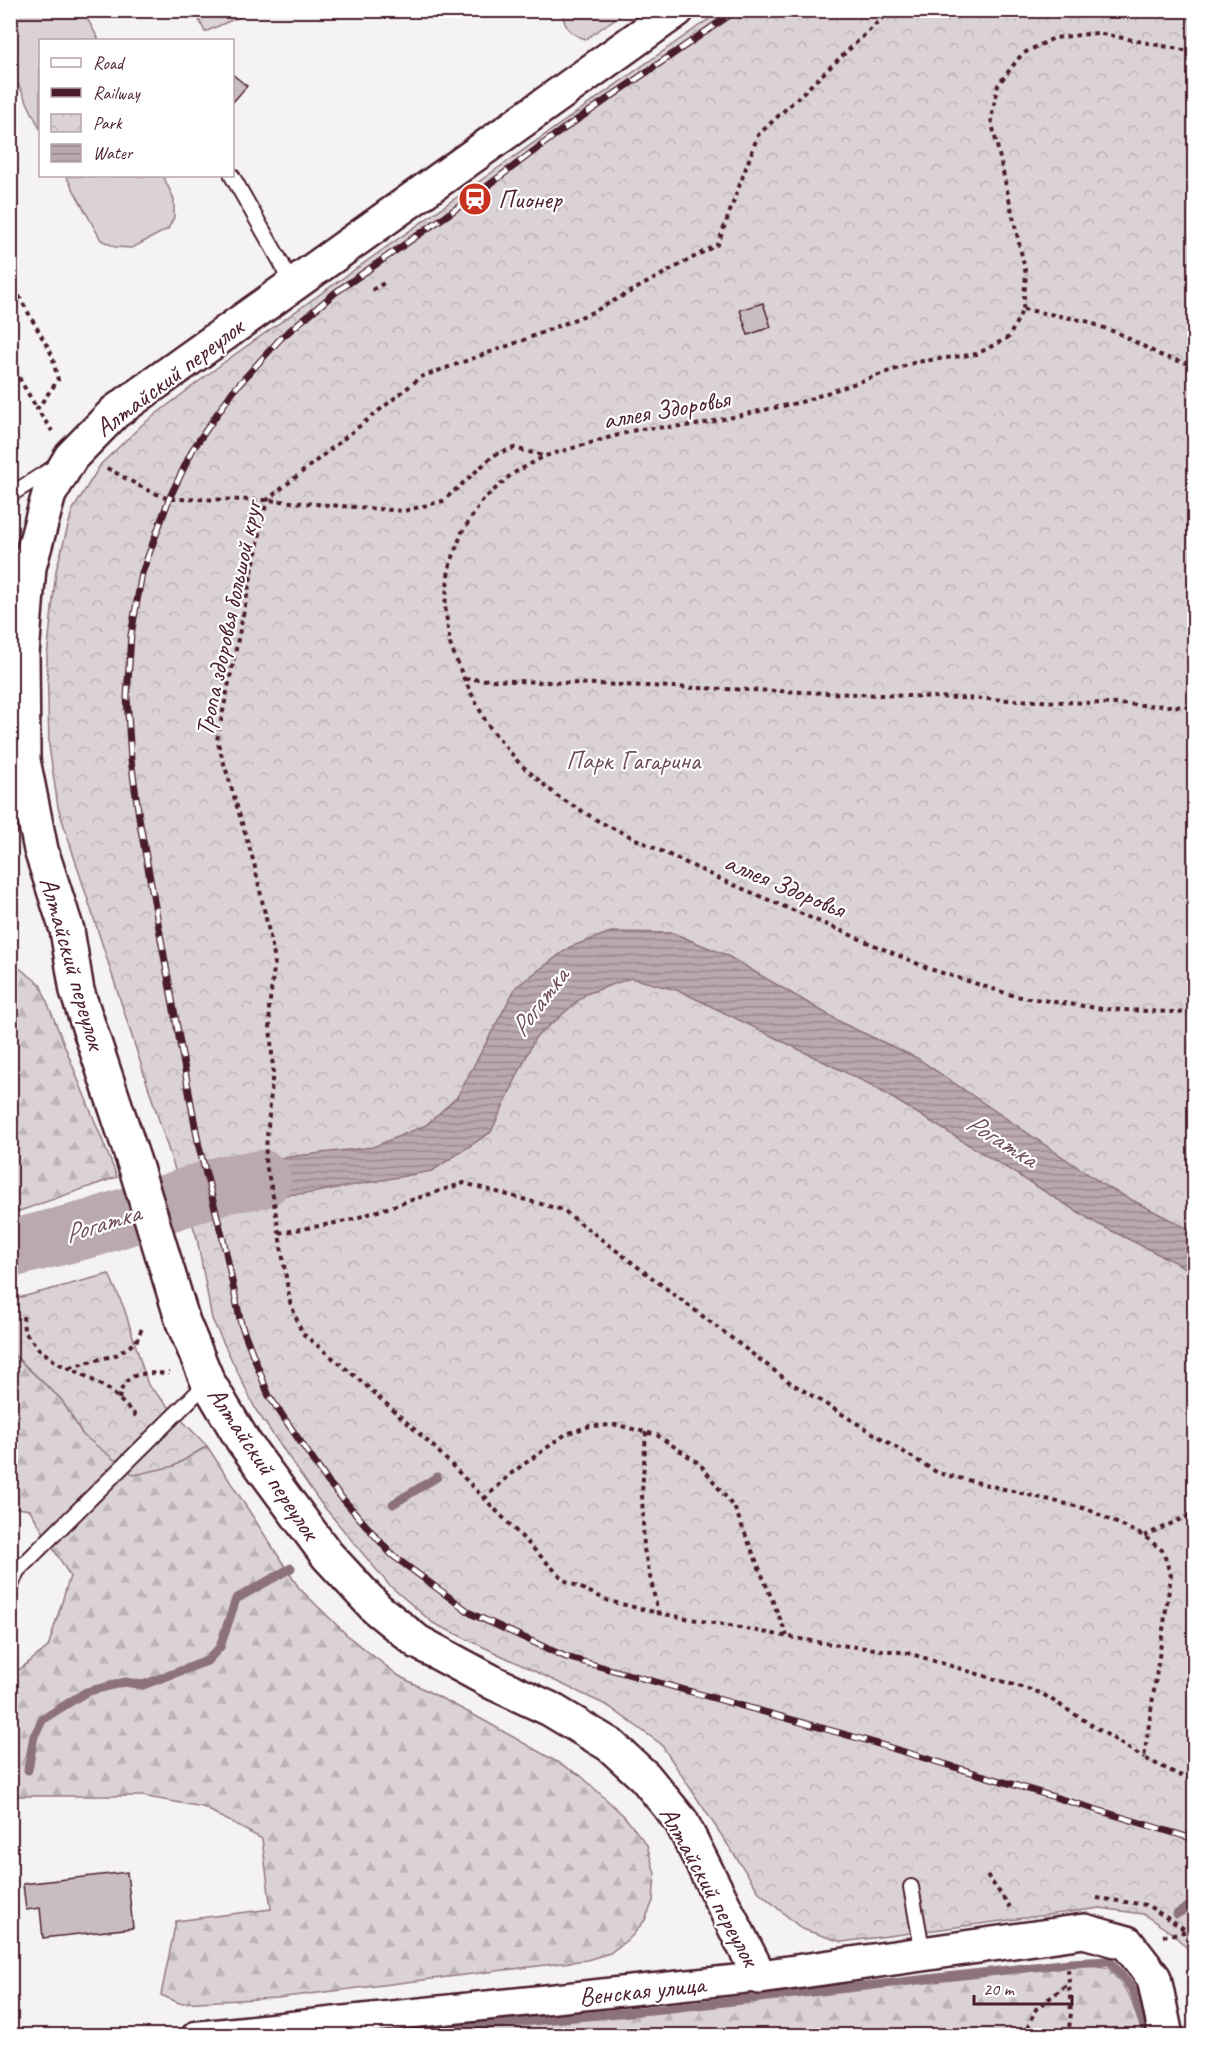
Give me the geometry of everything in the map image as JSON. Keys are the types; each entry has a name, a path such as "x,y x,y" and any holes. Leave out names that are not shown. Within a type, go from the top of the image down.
{"street":[{"name":"Алтайский переулок","path":"677,10 115,412 70,457 49,494 29,567 22,654 23,760 41,850 67,930 77,991 163,1252 183,1322 208,1382 243,1441 327,1555 377,1609 418,1642 494,1683 549,1709 610,1745 645,1777 681,1821 760,1977"},
{"name":"Венская улица","path":"196,2036 760,1977 1084,1931 1127,1943 1155,1978 1166,2036"}],"lane":[{"path":"233,177 282,264 290,286"},
{"path":"10,495 70,457"},
{"path":"10,1588 17,1571 208,1382"},
{"path":"911,1887 923,1954"}],"path":[{"name":"Тропа здоровья большой круг","path":"891,10 758,135 718,244 596,311 421,377 267,500 217,740 254,863 274,960 270,1008 273,1071 265,1160 290,1302 302,1333 361,1381 435,1448 564,1580 609,1601 658,1613 823,1643 908,1653 1041,1693 1144,1758 1194,1782"},
{"name":"аллея Здоровья","path":"1194,52 1098,33 1054,38 1022,54 998,85 991,120 1026,274 1023,309 1009,337 977,354 916,362 801,402 696,425 639,429 545,456 512,474 483,500 458,541 449,568 445,606 450,644 464,679 487,724 519,763 557,796 600,822 720,879 930,969 1015,996 1103,1010 1194,1013"},
{"path":"10,280 52,355 58,380 37,409"},
{"path":"372,290 384,283"},
{"path":"1023,309 1086,321 1120,334 1164,357 1194,365"},
{"path":"10,362 37,409 70,457 101,464 145,489 169,499 267,500 404,511 443,501 494,455 514,448 545,456"},
{"path":"464,679 1194,707"},
{"path":"279,1233 347,1221 464,1183 563,1210 788,1381 938,1473 1087,1509 1144,1536 1163,1551 1171,1576 1144,1758"},
{"path":"23,1316 24,1331 38,1348 57,1363 92,1380 119,1399 135,1413 150,1439"},
{"path":"68,1368 116,1355 136,1342 142,1328"},
{"path":"119,1399 123,1383 134,1375 171,1373"},
{"path":"484,1499 513,1472 566,1434 590,1426 616,1425 657,1435 700,1464 735,1509 788,1636"},
{"path":"646,1432 642,1493 644,1549 658,1613"},
{"path":"1144,1536 1194,1513"},
{"path":"1187,1931 1194,1930"},
{"path":"1068,2036 1071,2013 1068,1969 1077,1965"},
{"path":"1024,2036 1036,2009 1069,1983"}],"green space":[{"path":"563,10 596,11 599,14 604,11 626,11 586,39 569,29 564,21"},
{"path":"10,11 83,11 98,39 39,39 39,127 11,69"},
{"path":"195,11 252,11 205,32"},
{"name":"Парк Гагарина","path":"720,11 1194,11 1194,1955 1173,1934 1143,1914 1100,1908 842,1942 802,1929 759,1892 661,1744 608,1706 433,1623 389,1585 320,1502 256,1410 212,1319 197,1238 58,807 49,746 47,657 56,571 72,511 101,464 143,424 227,360"},
{"path":"67,177 163,177 174,199 174,217 168,229 132,248 115,247 101,240"},
{"path":"10,961 40,984 117,1177 11,1214"},
{"path":"109,1274 124,1308 148,1385 207,1446 174,1466 134,1475 83,1435 61,1399 11,1352 10,1300"},
{"path":"10,1352 61,1399 83,1435 174,1466 207,1446 299,1588 349,1637 399,1676 580,1775 624,1816 647,1845 655,1874 653,1901 645,1920 631,1937 610,1953 587,1960 277,1998 179,2003 161,1995 176,1921 271,1909 262,1839 203,1807 142,1796 11,1796 11,1676 48,1647 70,1576 30,1510 11,1507"},
{"path":"1070,1961 1109,1968 1129,1994 1143,2035 354,2035 661,2008"}],"water":[{"path":"611,932 673,933 726,955 844,1024 917,1058 1107,1187 1194,1232 1194,1272 1096,1223 871,1085 680,991 631,978 586,994 535,1038 491,1132 432,1171 311,1193 241,1198 189,1214 179,1184 237,1163 373,1147 426,1125 457,1097 516,987 570,947"}],"building":[{"path":"234,76 247,86 234,101"},
{"path":"763,303 771,327 748,335 740,310"},
{"path":"127,1872 133,1928 43,1938 40,1908 26,1910 23,1884"}],"waterway":[{"name":"Рогатка","path":"10,1249 93,1228 225,1184 262,1179"},
{"path":"393,1504 437,1477"},
{"path":"28,1770 34,1736 43,1719 86,1692 125,1682 143,1685 207,1661 220,1647 236,1599 291,1568"},
{"path":"1177,1914 1194,1903"},
{"path":"372,2036 662,2009 1070,1963 1110,1961 1134,1991 1147,2036"}],"railway":[{"path":"737,10 555,135 473,197 336,292 281,338 233,391 193,449 169,499 142,573 131,635 127,697 131,760 140,824 199,1147 224,1243 241,1324 269,1396 328,1482 392,1555 472,1614 566,1657 858,1738 1194,1839"}],"place":[{"name":"Пионер","path":"475,199"}]}
